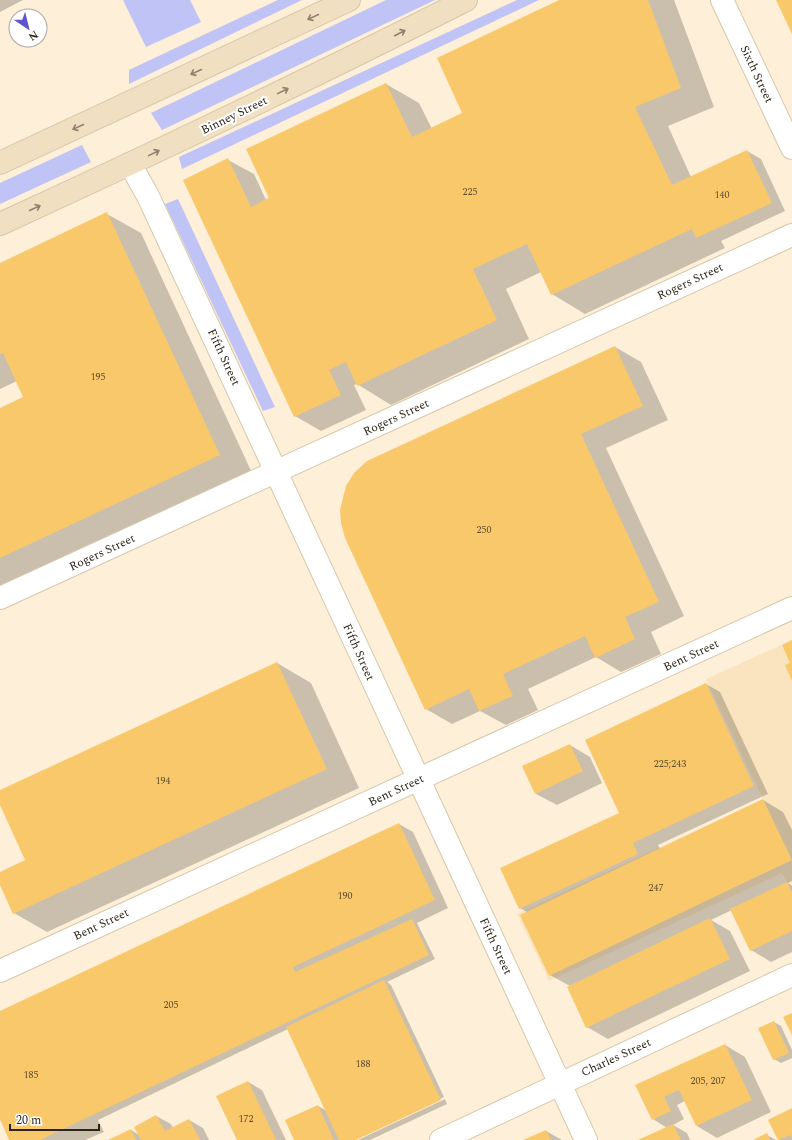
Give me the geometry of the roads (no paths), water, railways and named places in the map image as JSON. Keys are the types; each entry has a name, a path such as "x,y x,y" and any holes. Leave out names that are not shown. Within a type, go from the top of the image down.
{"main road":[{"path":"0,163 349,0"},
{"name":"Binney Street","path":"0,224 338,65 466,0"}],"street":[{"name":"Sixth Street","path":"722,0 792,148"},
{"name":"Fifth Street","path":"130,164 151,203 276,471 417,780 586,1140"},
{"name":"Rogers Street","path":"0,598 792,235"},
{"name":"Bent Street","path":"0,971 792,608"},
{"name":"Charles Street","path":"441,1140 792,975"}]}
